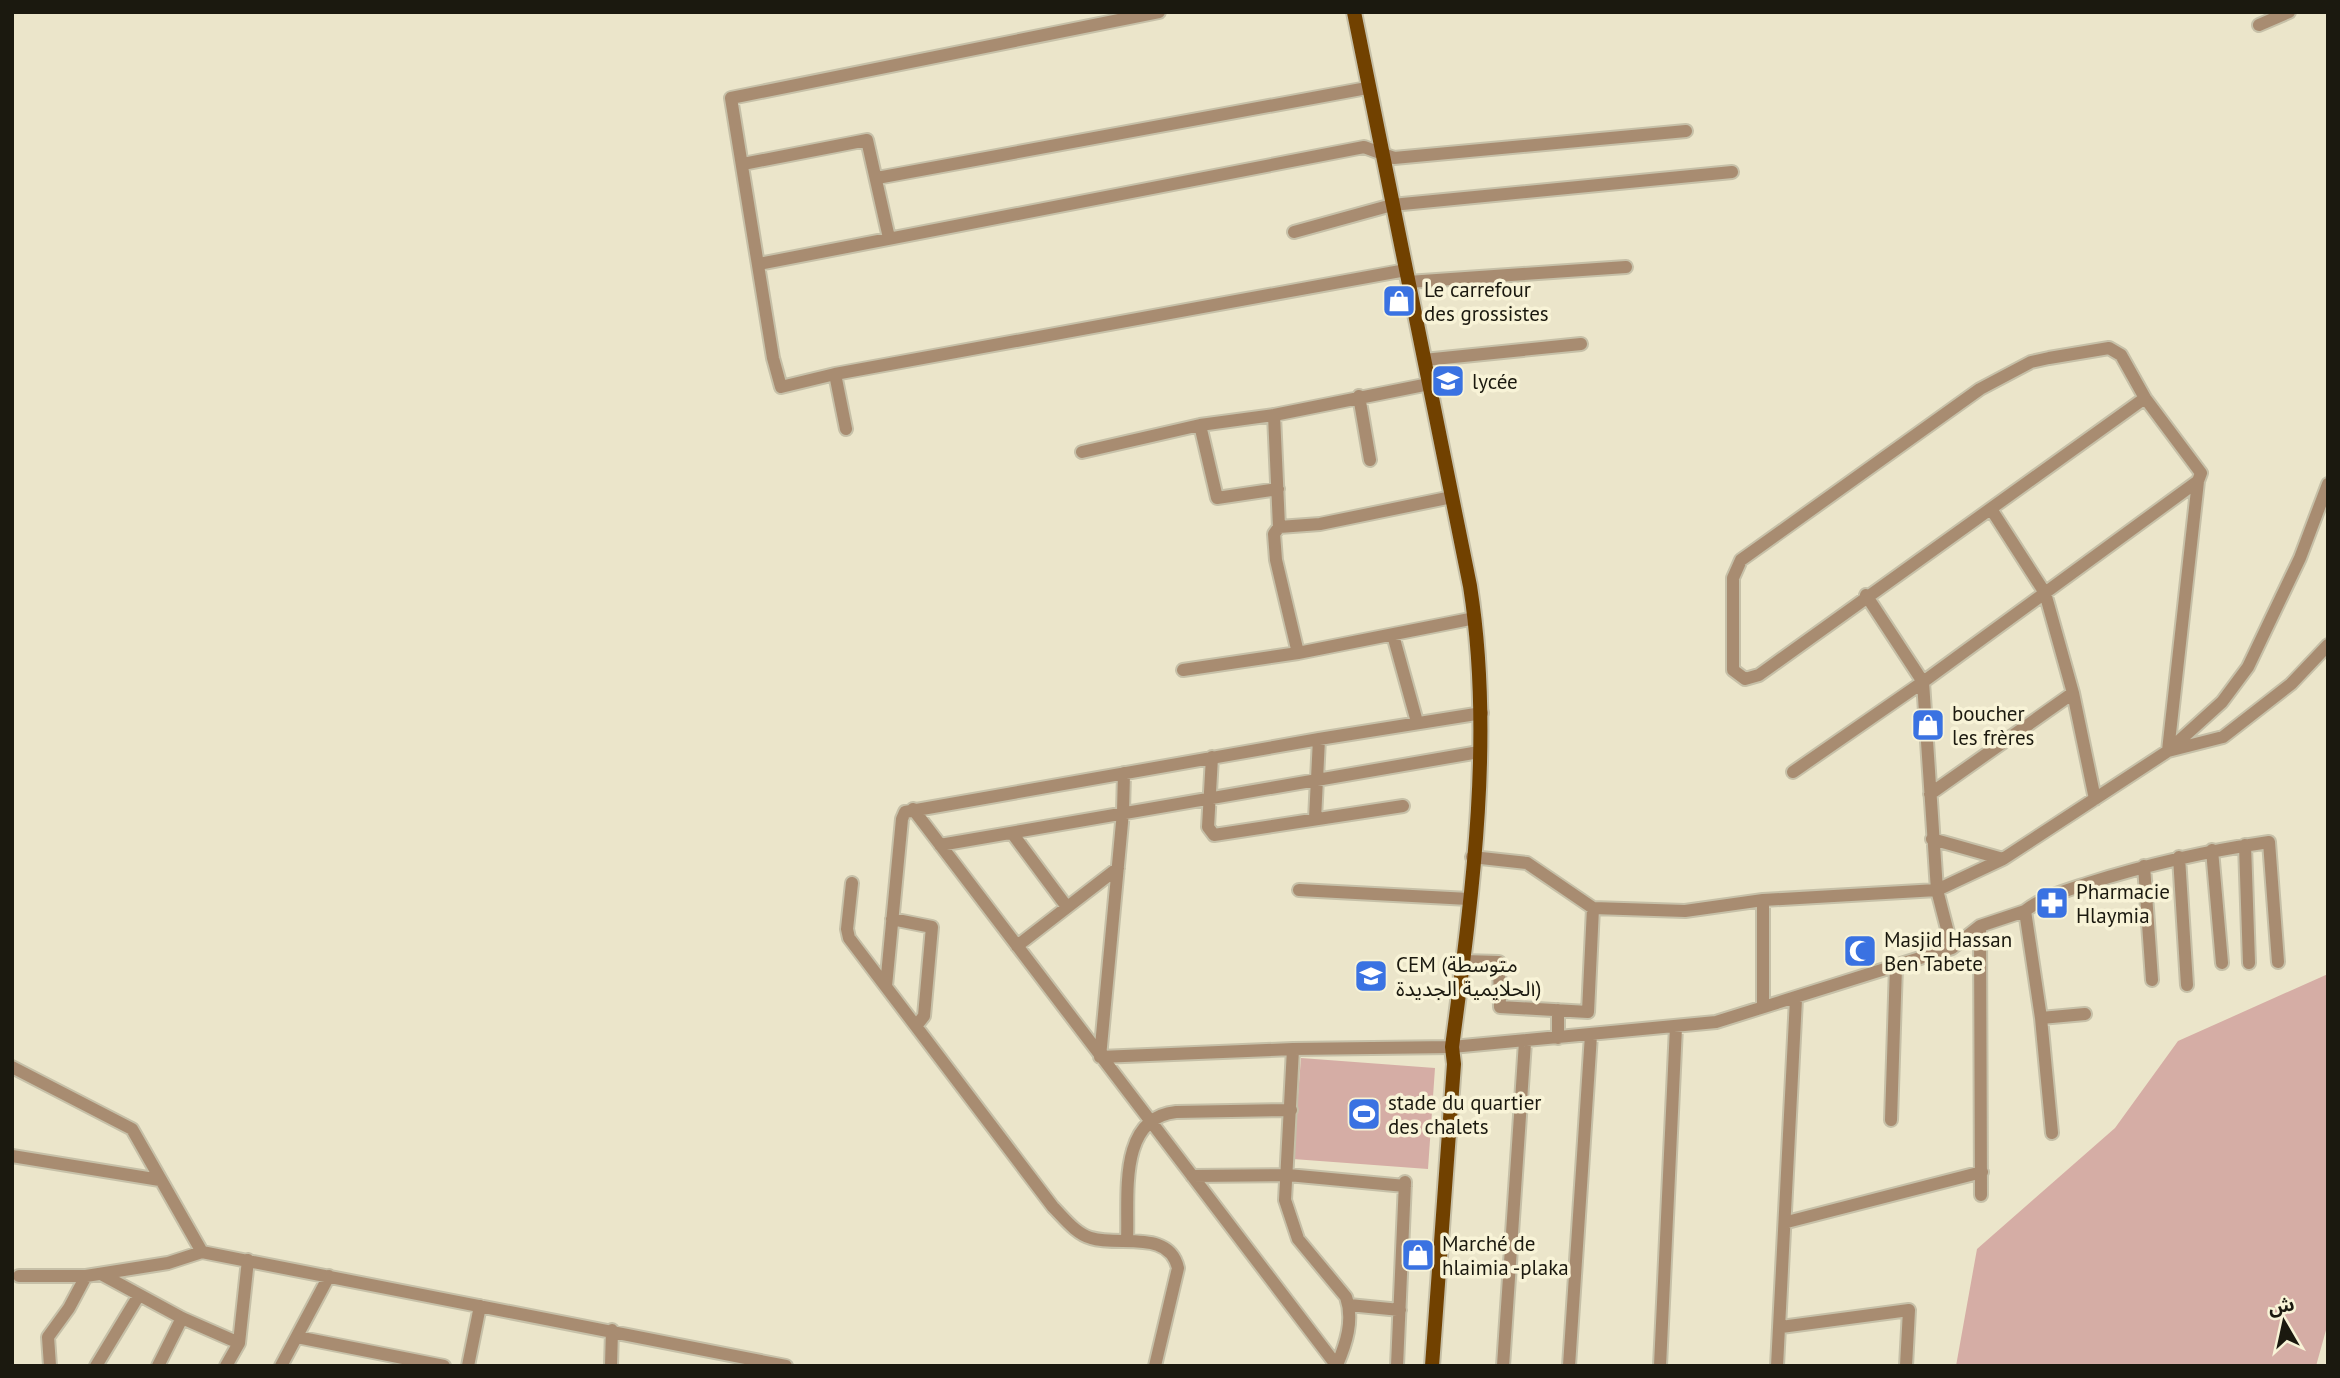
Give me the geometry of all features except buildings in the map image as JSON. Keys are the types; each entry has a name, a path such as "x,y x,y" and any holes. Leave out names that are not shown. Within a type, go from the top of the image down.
{"main road":[{"path":"1354,12 1367,88 1475,618 1482,713 1469,900 1452,1047 1454,1064 1432,1366"}],"street":[{"path":"1159,12 731,98 773,358 781,387 835,374 1407,276 1626,267"},
{"path":"2259,25 2289,12"},
{"path":"877,177 1367,88"},
{"path":"759,264 1364,147 1394,158 1686,131"},
{"path":"743,164 867,140 888,238"},
{"path":"1294,232 1392,205 1732,173"},
{"path":"1424,360 1581,344"},
{"path":"2145,398 1866,595 1759,675 1745,679 1733,670 1733,578 1736,566 1980,389 2031,362 2109,348 2121,355 2145,398 2199,470 2201,477 2198,481 2168,751"},
{"path":"835,374 846,429"},
{"path":"1082,452 1200,425 1274,415 1429,384"},
{"path":"1359,396 1370,460"},
{"path":"1274,415 1279,527 1274,534 1276,560 1298,653"},
{"path":"1200,425 1217,498 1278,489"},
{"path":"1793,772 1923,682 2198,481"},
{"path":"1472,857 1527,863 1593,908 1685,911 1763,900 1937,890 2003,859 2168,751 2222,702 2248,667 2300,558 2328,484"},
{"path":"1279,527 1321,524 1452,497"},
{"path":"1991,509 2045,593 2073,693 2095,799"},
{"path":"1866,595 1923,682 1937,890 1952,948"},
{"path":"1183,670 1298,653 1475,618"},
{"path":"1392,635 1417,722"},
{"path":"2168,751 2223,737 2291,684 2328,645"},
{"path":"1930,794 2073,693"},
{"path":"886,986 902,819 905,813 913,809 1482,713"},
{"path":"1315,819 1319,739"},
{"path":"940,845 1479,752"},
{"path":"1212,757 1209,827 1214,835 1403,806"},
{"path":"1100,1057 1123,812 1124,773"},
{"path":"913,809 1337,1366"},
{"path":"1012,832 1068,907"},
{"path":"1932,839 2003,859"},
{"path":"1100,1057 1293,1049 1452,1047 1716,1022 1952,948 1980,926 2025,911 2044,900 2144,866 2212,850 2269,842 2278,962"},
{"path":"2245,845 2249,963"},
{"path":"2212,850 2222,963"},
{"path":"2179,857 2187,985"},
{"path":"2144,866 2152,980"},
{"path":"1017,946 1118,868"},
{"path":"852,883 847,929 849,938 1053,1207 1073,1227 1091,1238 1160,1244 1176,1259 1178,1268 1155,1366"},
{"path":"1299,890 1469,900"},
{"path":"1763,900 1763,1006"},
{"path":"1463,961 1499,962 1500,1007 1588,1012 1593,908"},
{"path":"2025,911 2041,1018 2052,1133"},
{"path":"892,919 932,927 924,1016 916,1026"},
{"path":"1980,926 1981,1195"},
{"path":"1891,1119 1896,966"},
{"path":"1777,1366 1787,1222 1796,999"},
{"path":"1558,1010 1558,1038"},
{"path":"2041,1018 2085,1014"},
{"path":"1660,1366 1676,1027"},
{"path":"1569,1366 1591,1035"},
{"path":"1503,1366 1525,1042"},
{"path":"1293,1049 1285,1200 1298,1238 1346,1297 1349,1305 1348,1333 1337,1366"},
{"path":"12,1067 132,1129 202,1252"},
{"path":"1127,1241 1131,1155 1135,1139 1149,1121 1163,1114 1176,1112 1291,1110"},
{"path":"12,1156 160,1180"},
{"path":"1787,1222 1982,1172"},
{"path":"1192,1176 1288,1175 1405,1184 1397,1366"},
{"path":"19,1276 86,1276 158,1265 202,1252 786,1366"},
{"path":"226,1366 239,1343 248,1260"},
{"path":"101,1274 182,1318 239,1343"},
{"path":"50,1366 48,1337 69,1308 86,1276"},
{"path":"281,1366 328,1276"},
{"path":"96,1366 139,1295"},
{"path":"1349,1305 1399,1310"},
{"path":"468,1366 480,1306"},
{"path":"1781,1327 1909,1310 1906,1366"},
{"path":"158,1366 182,1318"},
{"path":"611,1366 612,1330"},
{"path":"297,1337 444,1366"}],"shaded area":[{"path":"2328,974 2328,1323 2316,1366 1956,1366 1977,1249 2115,1128 2178,1041"},
{"name":"stade du quartier des chalets","path":"1301,1058 1435,1068 1428,1169 1293,1159"}],"place":[{"name":"Le carrefour des grossistes","path":"1399,301"},
{"name":"lycée","path":"1448,381"},
{"name":"boucher les frères","path":"1928,725"},
{"name":"Pharmacie Hlaymia","path":"2052,903"},
{"name":"Masjid Hassan Ben Tabete","path":"1860,951"},
{"name":"CEM (متوسطة الحلايمية الجديدة)","path":"1371,976"},
{"name":"stade du quartier des chalets","path":"1364,1114"},
{"name":"Marché de hlaimia -plaka","path":"1418,1255"}]}
